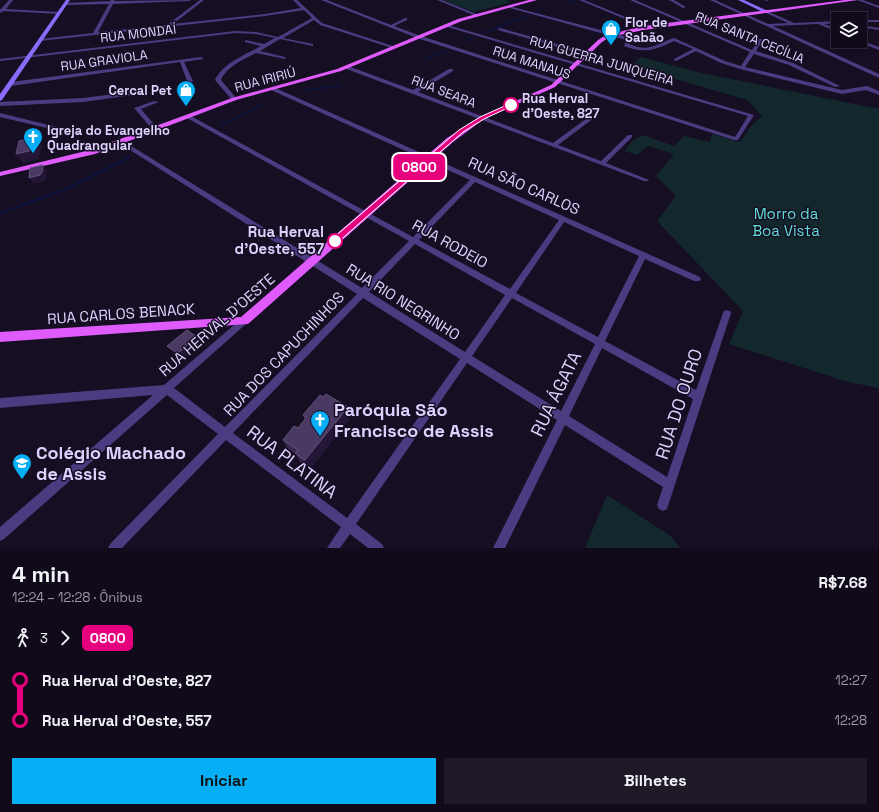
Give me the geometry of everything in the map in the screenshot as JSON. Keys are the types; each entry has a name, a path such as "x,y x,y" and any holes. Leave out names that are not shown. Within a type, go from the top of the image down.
{"main road":[{"name":"RUA IRIRIÚ","path":"0,174 77,156 121,142 234,99 346,67 446,26 477,15 535,0"},
{"path":"613,34 857,0"},
{"name":"RUA HERVAL D'OESTE","path":"244,321 461,131 482,118 543,91 559,82 602,39 613,34"},
{"name":"RUA CARLOS BENACK","path":"0,337 244,321"}],"street":[{"path":"1,11 11,0"},
{"path":"1,96 66,2 189,0"},
{"path":"168,26 202,0"},
{"path":"295,0 302,9 326,26 394,47"},
{"name":"RUA MANAUS","path":"323,0 419,37 736,139"},
{"path":"439,0 477,15"},
{"path":"581,0 627,18"},
{"name":"RUA SANTA CECÍLIA","path":"632,0 753,52 791,64 837,86"},
{"path":"671,0 684,6"},
{"path":"712,0 879,76"},
{"path":"740,0 794,24"},
{"path":"857,0 879,7"},
{"path":"95,34 112,1"},
{"path":"508,7 629,39"},
{"path":"40,40 265,15 302,9"},
{"path":"1,11 59,13"},
{"path":"234,99 220,83 218,78 221,73 229,66 313,18"},
{"path":"391,26 406,19"},
{"path":"867,21 879,21"},
{"path":"818,23 831,28"},
{"path":"766,25 831,23"},
{"name":"RUA GUERRA JUNQUEIRA","path":"446,26 752,115 736,139"},
{"path":"867,27 879,29"},
{"path":"500,29 587,54"},
{"path":"636,30 626,45 644,51 674,39 723,62 742,68 842,92 867,88 879,93"},
{"name":"RUA MONDAÍ","path":"0,60 235,32 256,33 311,45"},
{"path":"742,68 761,40"},
{"path":"247,41 265,46"},
{"path":"867,44 879,48"},
{"path":"676,60 697,49"},
{"path":"256,51 283,58"},
{"name":"RUA GRAVIOLA","path":"10,84 201,58"},
{"path":"181,60 190,81"},
{"name":"RUA SEARA","path":"346,67 646,180"},
{"path":"414,92 451,70"},
{"name":"RUA SÃO CARLOS","path":"273,89 697,279"},
{"path":"0,104 83,100 131,94"},
{"path":"155,129 137,108 156,102"},
{"path":"0,115 59,129"},
{"name":"RUA RODEIO","path":"187,116 699,397"},
{"path":"554,145 592,117"},
{"path":"602,163 630,136"},
{"name":"RUA RIO NEGRINHO","path":"121,142 670,485"},
{"name":"RUA DOS CAPUCHINHOS","path":"114,548 474,179"},
{"path":"333,548 563,219"},
{"name":"RUA ÁGATA","path":"500,548 644,255"},
{"name":"RUA DO OURO","path":"663,505 726,313"},
{"name":"RUA HERVAL D'OESTE","path":"0,535 244,321"},
{"path":"0,403 167,389"},
{"name":"RUA PLATINA","path":"167,389 378,548"}],"green space":[{"path":"443,0 506,0 512,2 474,12"},
{"name":"Morro da Boa Vista","path":"641,57 697,72 879,109 879,388 848,382 729,344 743,311 657,221 676,196 656,176 674,154 648,146 637,155 625,151 631,142 643,135 674,146 684,136 710,142 712,134 740,142 751,126 762,116 747,100 631,66"},
{"path":"607,495 671,536 680,548 585,548"}],"building":[{"path":"36,137 33,150 16,154 19,141"},
{"path":"43,165 40,175 29,178 30,168"},
{"path":"187,330 197,337 178,353 167,346"},
{"path":"326,394 348,407 305,460 295,453 298,450 283,440 294,426 298,428 306,418 303,415 320,395 323,397"}],"waterway":[{"path":"569,3 575,0"},
{"path":"536,12 540,10"},
{"path":"483,33 530,15"},
{"path":"465,41 474,37"},
{"path":"426,60 446,50"},
{"path":"306,90 340,86"},
{"path":"220,126 261,105"},
{"path":"0,213 64,190 129,157"}],"bus line":[{"name":"0800","path":"335,241 461,131 482,118 511,105"}],"place":[{"name":"Flor de Sabão","path":"611,46"},
{"name":"Rua Herval d'Oeste, 827","path":"511,105"},
{"name":"Cercal Pet","path":"186,107"},
{"name":"Igreja do Evangelho Quadrangular","path":"33,154"},
{"name":"Rua Herval d'Oeste, 557","path":"335,241"},
{"name":"Paróquia São Francisco de Assis","path":"320,437"},
{"name":"Colégio Machado de Assis","path":"22,480"}]}
